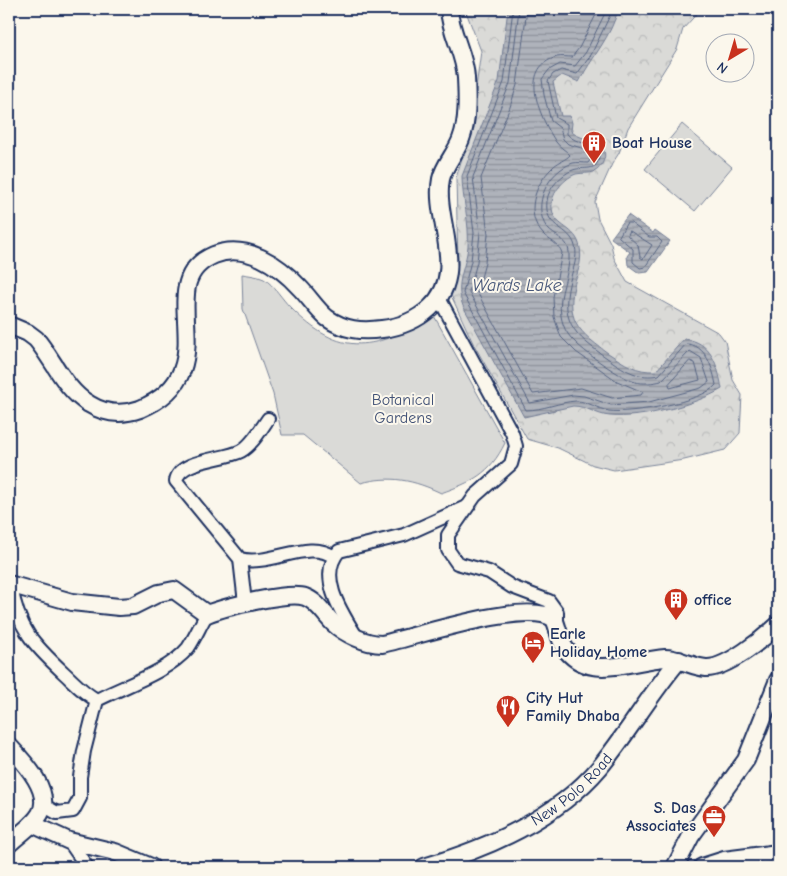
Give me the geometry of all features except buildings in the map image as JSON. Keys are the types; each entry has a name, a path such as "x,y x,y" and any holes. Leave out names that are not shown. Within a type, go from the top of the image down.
{"street":[{"path":"9,325 28,333 36,339 78,394 88,404 118,414 132,412 148,405 162,396 181,376 186,360 188,340 185,318 188,280 194,269 216,254 230,251 246,253 274,265 293,281 325,317 354,331 394,328 424,313 439,298 445,278 448,255 441,200 441,179 461,140 466,111 465,67 452,28 449,9"},
{"path":"439,298 515,442 511,464 466,507 448,535 446,542 451,558 457,564 489,572 512,587 549,601 557,612 557,625 566,651 587,664 607,668 654,659 679,660 698,666 714,667 750,647 778,626"},
{"path":"244,602 240,559 214,529 176,478 196,462 239,452 249,444 268,419"},
{"path":"356,636 333,593 330,567 339,551 404,535 466,507"},
{"path":"240,559 256,561 319,549 334,557"},
{"path":"97,700 81,690 44,656 29,636 15,611 10,585 72,602 119,607 133,606 159,593 174,590 207,614"},
{"path":"43,805 57,813 67,813 77,806 80,798 80,777 84,751 97,700 151,674 180,656 188,647 207,614 244,602 288,596 306,597 334,624 366,642 382,644 470,621 531,613 549,615 557,625"},
{"name":"New Polo Road","path":"424,867 500,839 535,821 579,788 600,767 679,660"},
{"path":"675,867 691,836 746,760 778,680"},
{"path":"9,746 35,779 43,794 43,805 40,814 32,824 9,844"},
{"path":"32,824 69,841 115,852 151,867"},
{"path":"69,841 87,867"},
{"path":"702,867 724,860 778,853"}],"green space":[{"path":"465,9 701,9 683,29 677,49 628,128 619,153 595,202 598,219 611,244 614,258 627,282 719,333 725,341 733,380 742,395 740,433 725,450 684,460 614,470 593,465 558,448 527,439 473,343 450,293 458,264 456,178 470,132 481,51"},
{"path":"682,124 732,167 695,211 645,169"},
{"name":"Botanical Gardens","path":"242,274 264,279 275,288 290,307 308,324 326,335 343,342 359,344 376,342 394,336 433,314 505,443 499,454 479,476 441,493 402,480 382,479 361,483 303,435 282,435 273,394 243,309"}],"water":[{"name":"Wards Lake","path":"508,9 618,9 606,38 579,82 562,75 553,82 561,116 570,116 572,123 571,131 600,146 605,156 597,170 590,173 576,174 564,181 557,189 552,202 554,216 575,235 580,248 580,264 572,299 574,319 586,335 608,353 625,364 642,370 656,371 684,339 701,344 712,356 722,389 711,395 668,410 637,415 610,416 583,407 573,406 524,417 463,306 460,283 467,254 468,237 462,176 499,81"},
{"path":"628,215 653,233 655,230 670,241 648,272 639,273 628,265 627,256 630,252 611,238"}],"place":[{"name":"Boat House","path":"594,164"},
{"name":"office","path":"676,621"},
{"name":"Earle Holiday Home","path":"533,664"},
{"name":"City Hut Family Dhaba","path":"508,728"},
{"name":"S. Das Associates","path":"714,838"}]}
